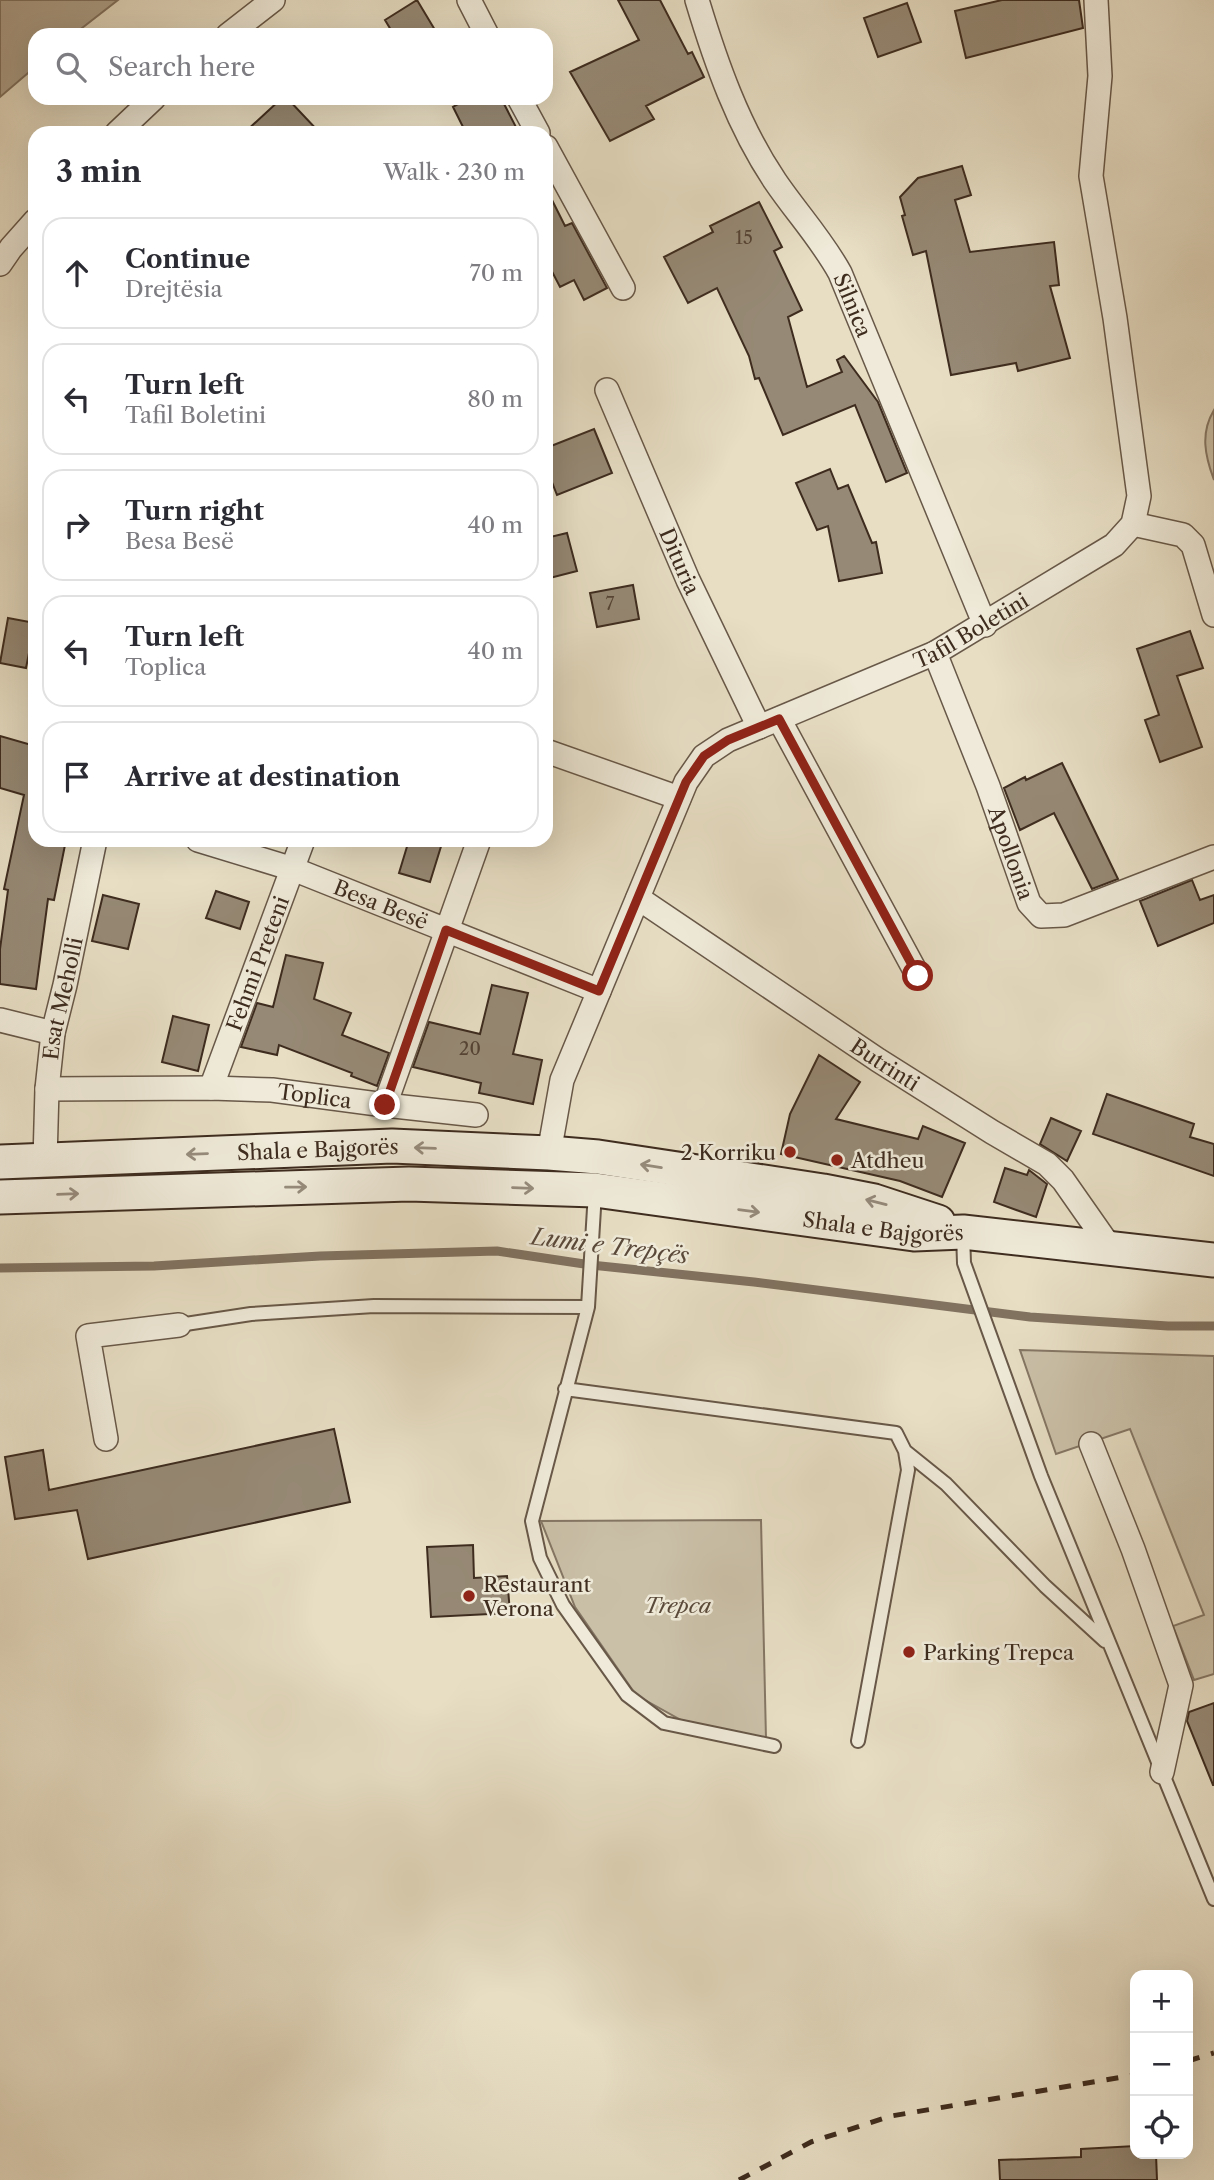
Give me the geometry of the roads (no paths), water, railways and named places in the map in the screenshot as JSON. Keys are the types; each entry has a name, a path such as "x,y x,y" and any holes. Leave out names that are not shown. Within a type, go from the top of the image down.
{"main road":[{"name":"Shala e Bajgorës","path":"0,1162 392,1146 598,1157 874,1201 921,1215 964,1248"},
{"name":"Shala e Bajgorës","path":"0,1196 409,1184 595,1190 914,1234 964,1248"},
{"path":"964,1248 1112,1250 1214,1261"}],"street":[{"path":"237,28 272,0"},
{"path":"469,0 484,28"},
{"name":"Silnica","path":"697,0 719,68 750,140 775,181 830,255 840,273 985,625"},
{"path":"1096,0 1100,76 1091,176 1115,318 1139,496 1133,524 1183,535 1193,545 1214,615"},
{"path":"124,126 147,105"},
{"path":"523,105 534,126"},
{"path":"553,160 624,288"},
{"path":"0,264 10,248 28,229"},
{"name":"Dituria","path":"607,390 688,580 918,976"},
{"name":"Tafil Boletini","path":"549,1153 562,1080 686,782 704,756 728,740 936,653 1114,545 1133,524"},
{"name":"Apollonia","path":"936,653 988,786 1029,903 1041,916 1064,915 1214,857"},
{"path":"553,753 680,798"},
{"name":"Esat Meholli","path":"45,1160 47,1089 53,1033 94,847"},
{"name":"Besa Besë","path":"221,847 293,869 599,991"},
{"name":"Fehmi Preteni","path":"211,1088 301,847"},
{"path":"385,1105 476,847"},
{"name":"Butrinti","path":"638,898 878,1060 1047,1164 1063,1180 1112,1250"},
{"path":"0,1020 53,1033"},
{"name":"Toplica","path":"47,1089 272,1090 475,1115"},
{"path":"595,1190 598,1157"},
{"path":"106,1439 88,1336 179,1325"},
{"path":"1091,1444 1133,1549 1181,1685 1162,1772"}],"lane":[{"path":"595,1190 588,1307 531,1521 540,1558 563,1605 627,1695 664,1723 774,1746"},
{"path":"964,1248 987,1329 1041,1476 1214,1899"},
{"path":"179,1325 251,1314 374,1306 588,1307"},
{"path":"565,1390 896,1433 905,1451 908,1471 858,1741"},
{"path":"905,1451 946,1484 1045,1586 1110,1645"}],"waterway":[{"name":"Lumi e Trepçës","path":"0,1268 154,1266 320,1256 497,1251 591,1265 754,1282 1030,1317 1168,1326 1214,1326"}],"railway":[{"path":"1193,2059 1214,2053"},
{"path":"739,2180 811,2142 891,2116 1130,2076"}],"place":[{"name":"2 Korriku","path":"790,1152"},
{"name":"Atdheu","path":"837,1160"},
{"name":"Restaurant Verona","path":"469,1596"},
{"name":"Parking Trepca","path":"909,1652"}],"park label":[{"name":"Trepca","path":"678,1605"}]}
